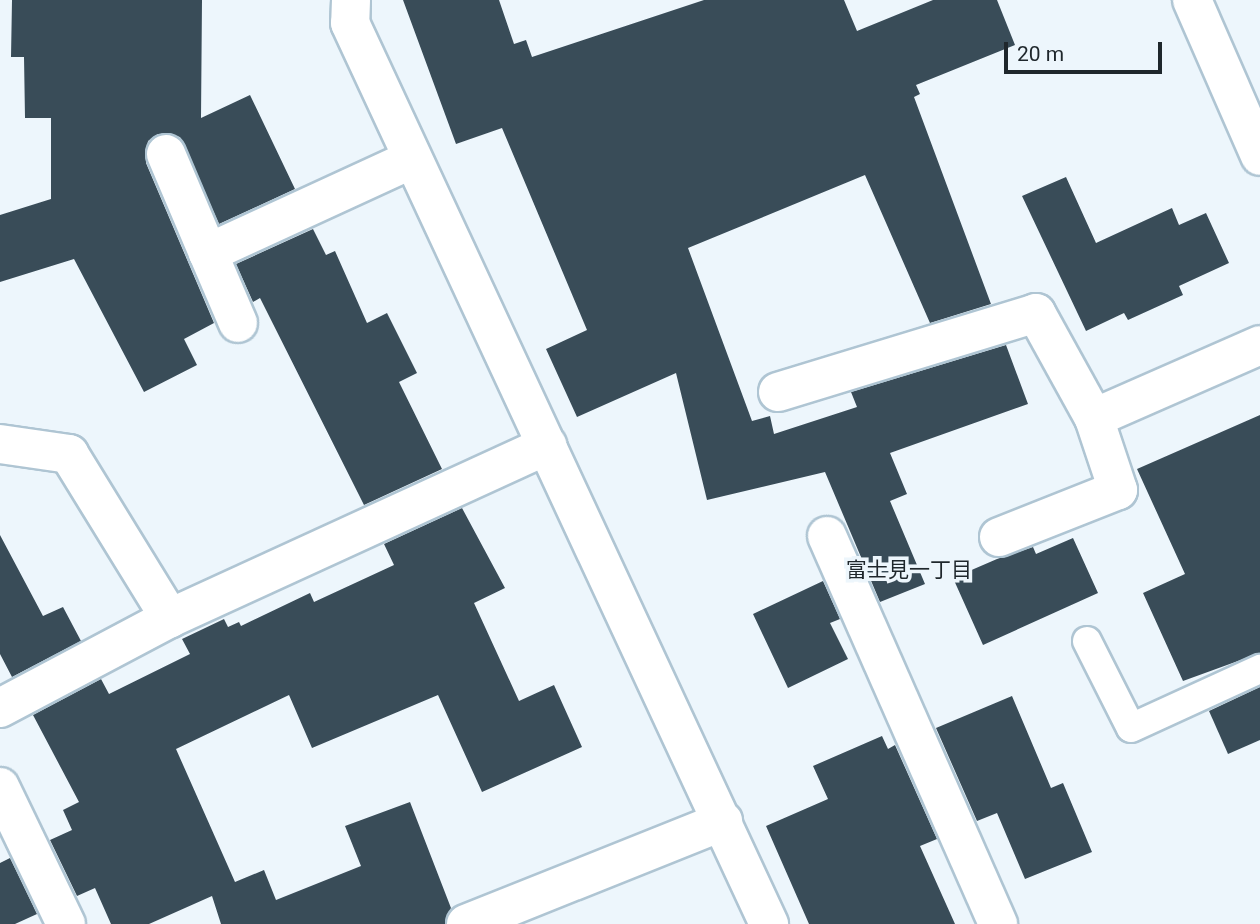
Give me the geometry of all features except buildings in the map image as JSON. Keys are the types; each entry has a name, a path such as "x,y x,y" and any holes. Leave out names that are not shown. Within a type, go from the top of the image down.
{"street":[{"path":"351,0 351,23 412,159 769,924"},
{"path":"1192,0 1260,156"},
{"path":"166,154 238,323"},
{"path":"208,253 412,159"},
{"path":"778,392 1035,313 1094,418 1118,490 999,537"},
{"path":"1094,418 1260,345"},
{"path":"0,444 69,454 170,618"},
{"path":"0,708 170,618 547,445"},
{"path":"827,536 998,924"},
{"path":"0,787 66,924"},
{"path":"466,924 723,821"}],"lane":[{"path":"1087,641 1131,728 1260,668"}],"district":[{"name":"富士見一丁目","path":"909,570"}]}
